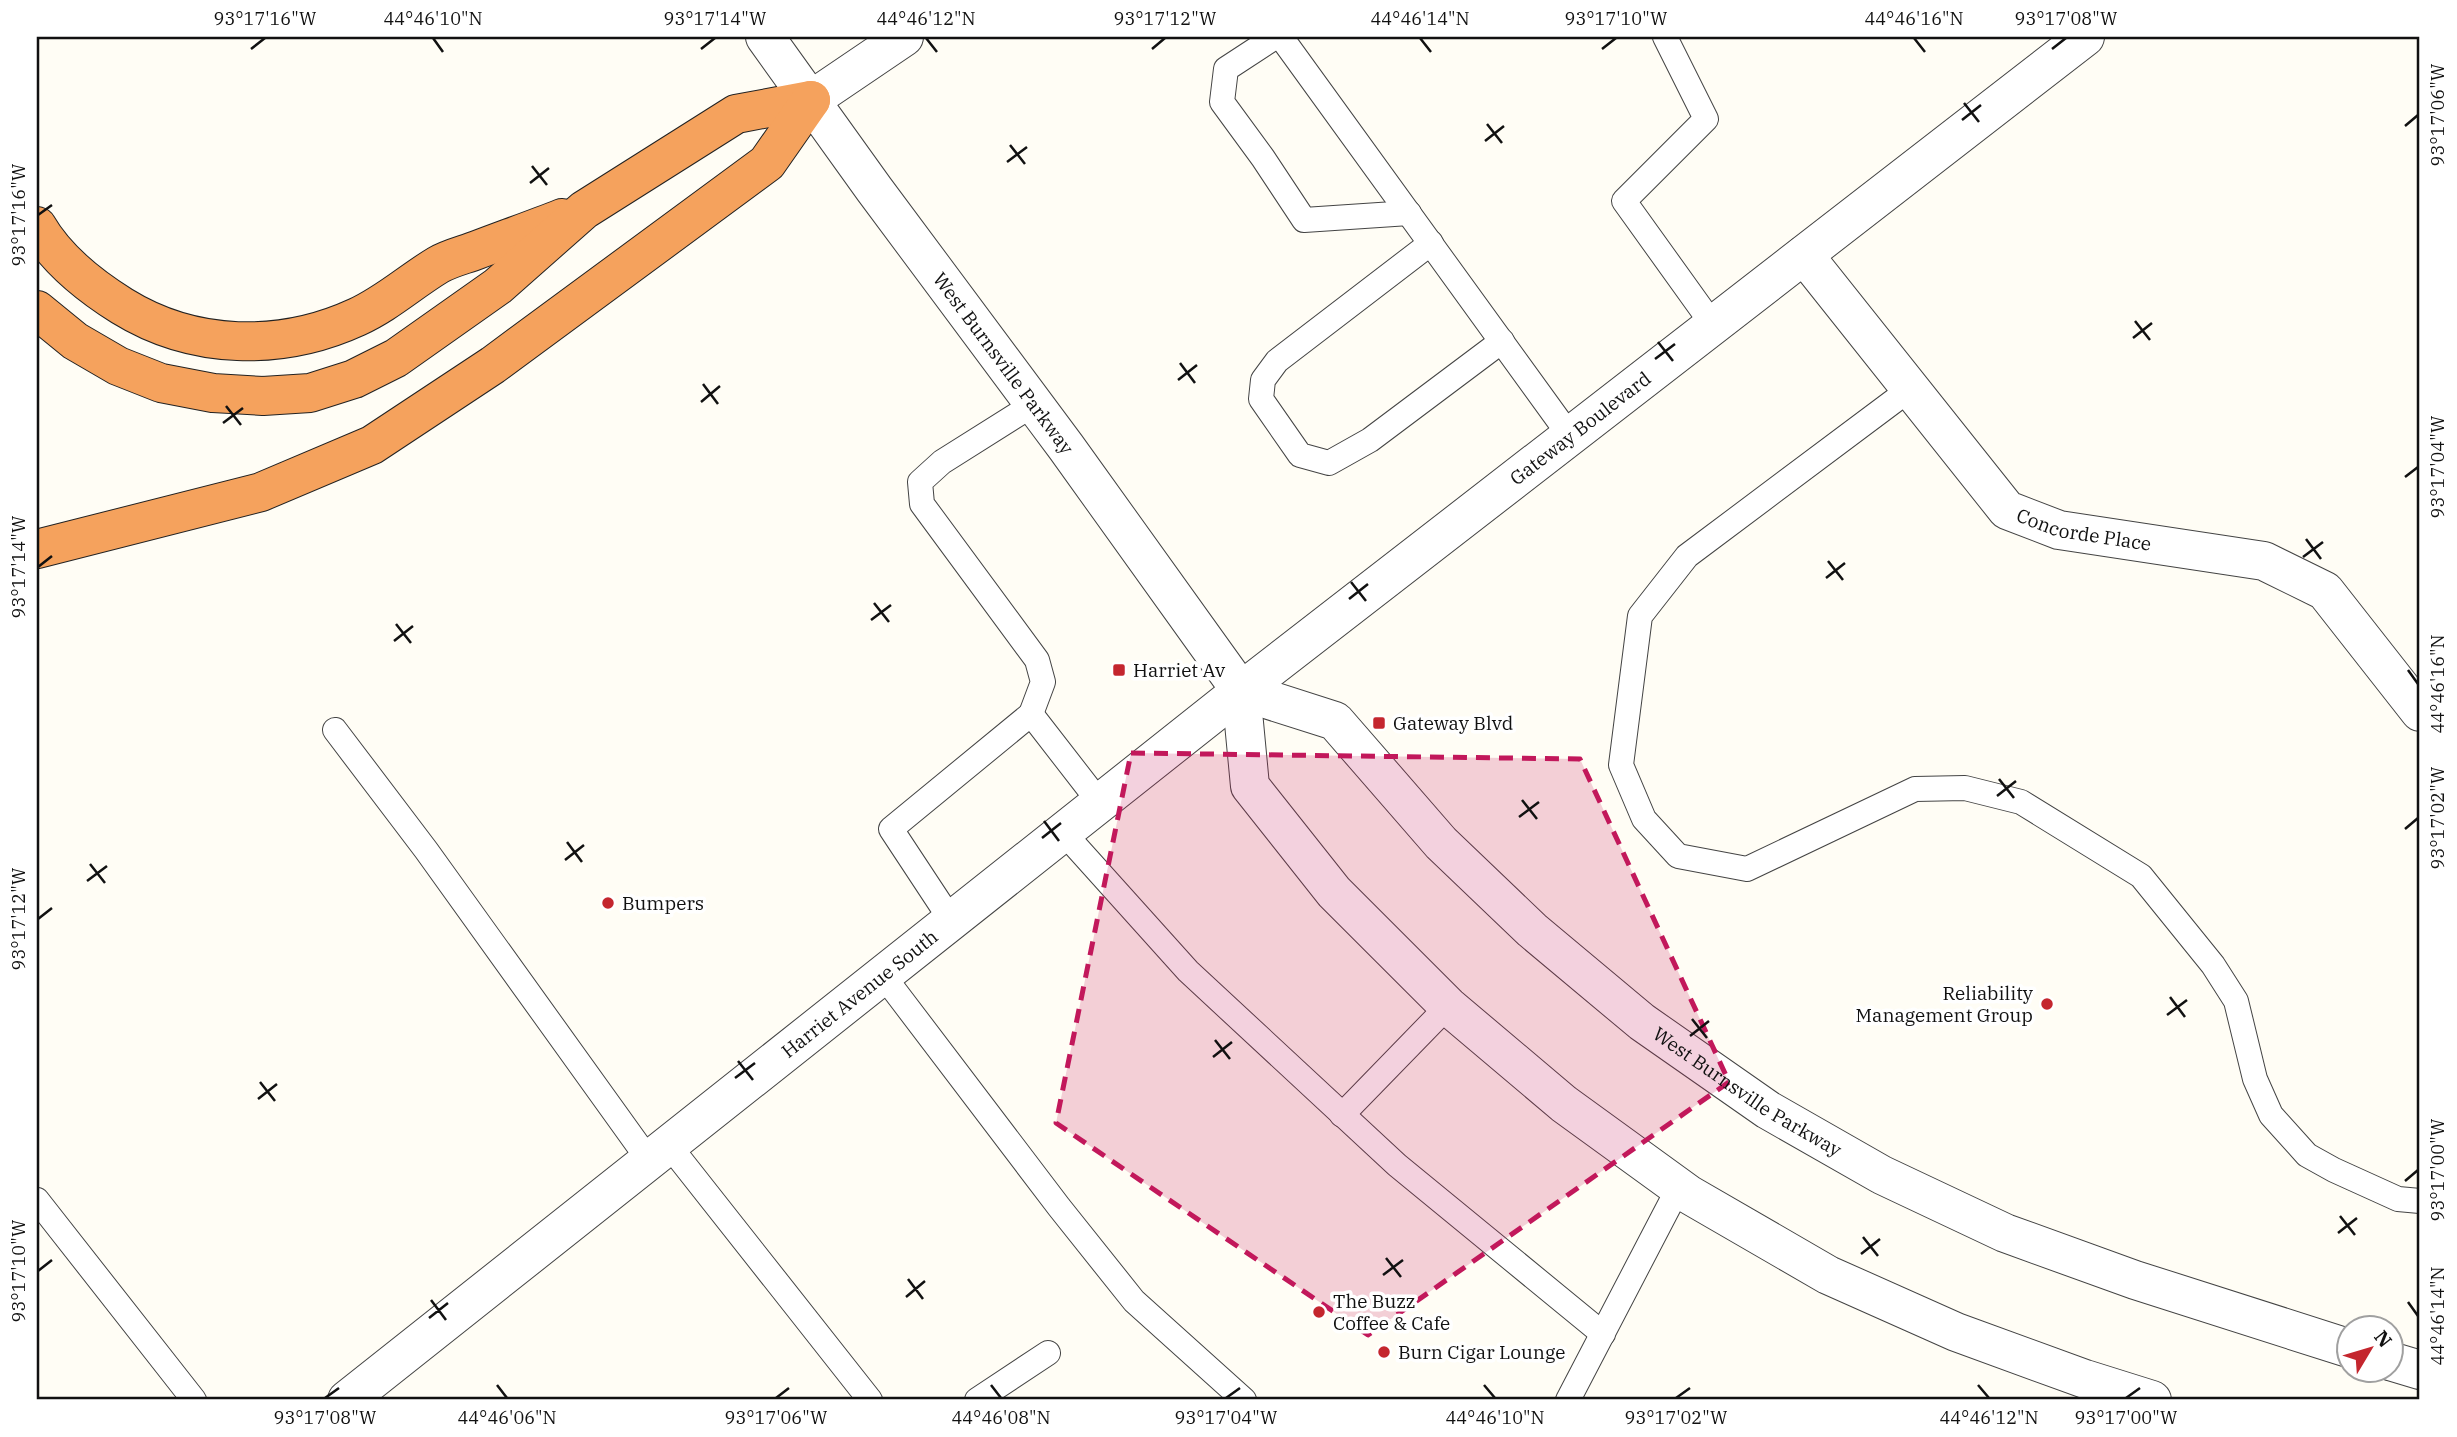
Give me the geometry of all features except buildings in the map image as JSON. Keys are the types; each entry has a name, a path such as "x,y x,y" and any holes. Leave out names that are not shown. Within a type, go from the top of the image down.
{"highway":[{"path":"37,310 75,341 118,366 161,383 213,393 264,396 310,393 354,379 396,358 498,286 584,210 736,114 811,100"},
{"path":"37,549 261,492 372,445 493,365 767,163 811,100"},
{"path":"37,226 62,257 90,284 139,316 191,336 244,342 294,337 340,324 388,299 440,264 584,210"}],"street":[{"name":"West Burnsville Parkway","path":"765,37 1241,691 1335,721 1441,843 1532,930 1642,1023 1768,1110 1882,1175 2006,1233 2135,1280 2334,1344"},
{"path":"811,100 904,37"},
{"name":"Gateway Boulevard","path":"1241,691 2078,39"},
{"name":"Concorde Place","path":"1804,254 2007,510 2059,530 2263,561 2325,592 2419,707"},
{"path":"1241,691 1250,786 1334,892 1448,1006 1564,1104 1679,1187 1840,1280 1956,1332 2085,1379 2152,1400"},
{"name":"Harriet Avenue South","path":"347,1400 1241,691"}],"lane":[{"path":"1275,37 1226,69 1222,102 1264,158 1304,220 1409,214"},
{"path":"1280,37 1570,436"},
{"path":"1664,37 1706,119 1624,201 1713,325"},
{"path":"1431,243 1277,361 1263,380 1261,399 1275,422 1300,455 1329,463 1370,440 1502,341"},
{"path":"1910,388 1687,556 1640,616 1621,765 1644,819 1678,856 1747,869 1915,789 1965,788 2021,802 2141,876 2213,965 2236,1001 2255,1079 2271,1115 2307,1155 2398,1199 2420,1201"},
{"path":"951,920 891,829 1031,714 1044,682 1037,660 922,504 920,482 942,462 1034,404"},
{"path":"1031,714 1100,803"},
{"path":"335,730 658,1152 870,1400"},
{"path":"1063,832 1188,971 1342,1115 1397,1165 1603,1334"},
{"path":"883,974 1059,1207 1134,1301 1244,1400"},
{"path":"1342,1115 1448,1006"},
{"path":"1569,1400 1679,1187"},
{"path":"37,1200 194,1400"},
{"path":"977,1400 1048,1353"}],"highlighted area":[{"path":"1131,753 1580,759 1729,1082 1368,1335 1056,1123"}],"place":[{"name":"Harriet Av","path":"1119,670"},
{"name":"Gateway Blvd","path":"1379,723"},
{"name":"Bumpers","path":"608,903"},
{"name":"Reliability Management Group","path":"2047,1004"},
{"name":"The Buzz Coffee & Cafe","path":"1319,1312"},
{"name":"Burn Cigar Lounge","path":"1384,1352"}]}
